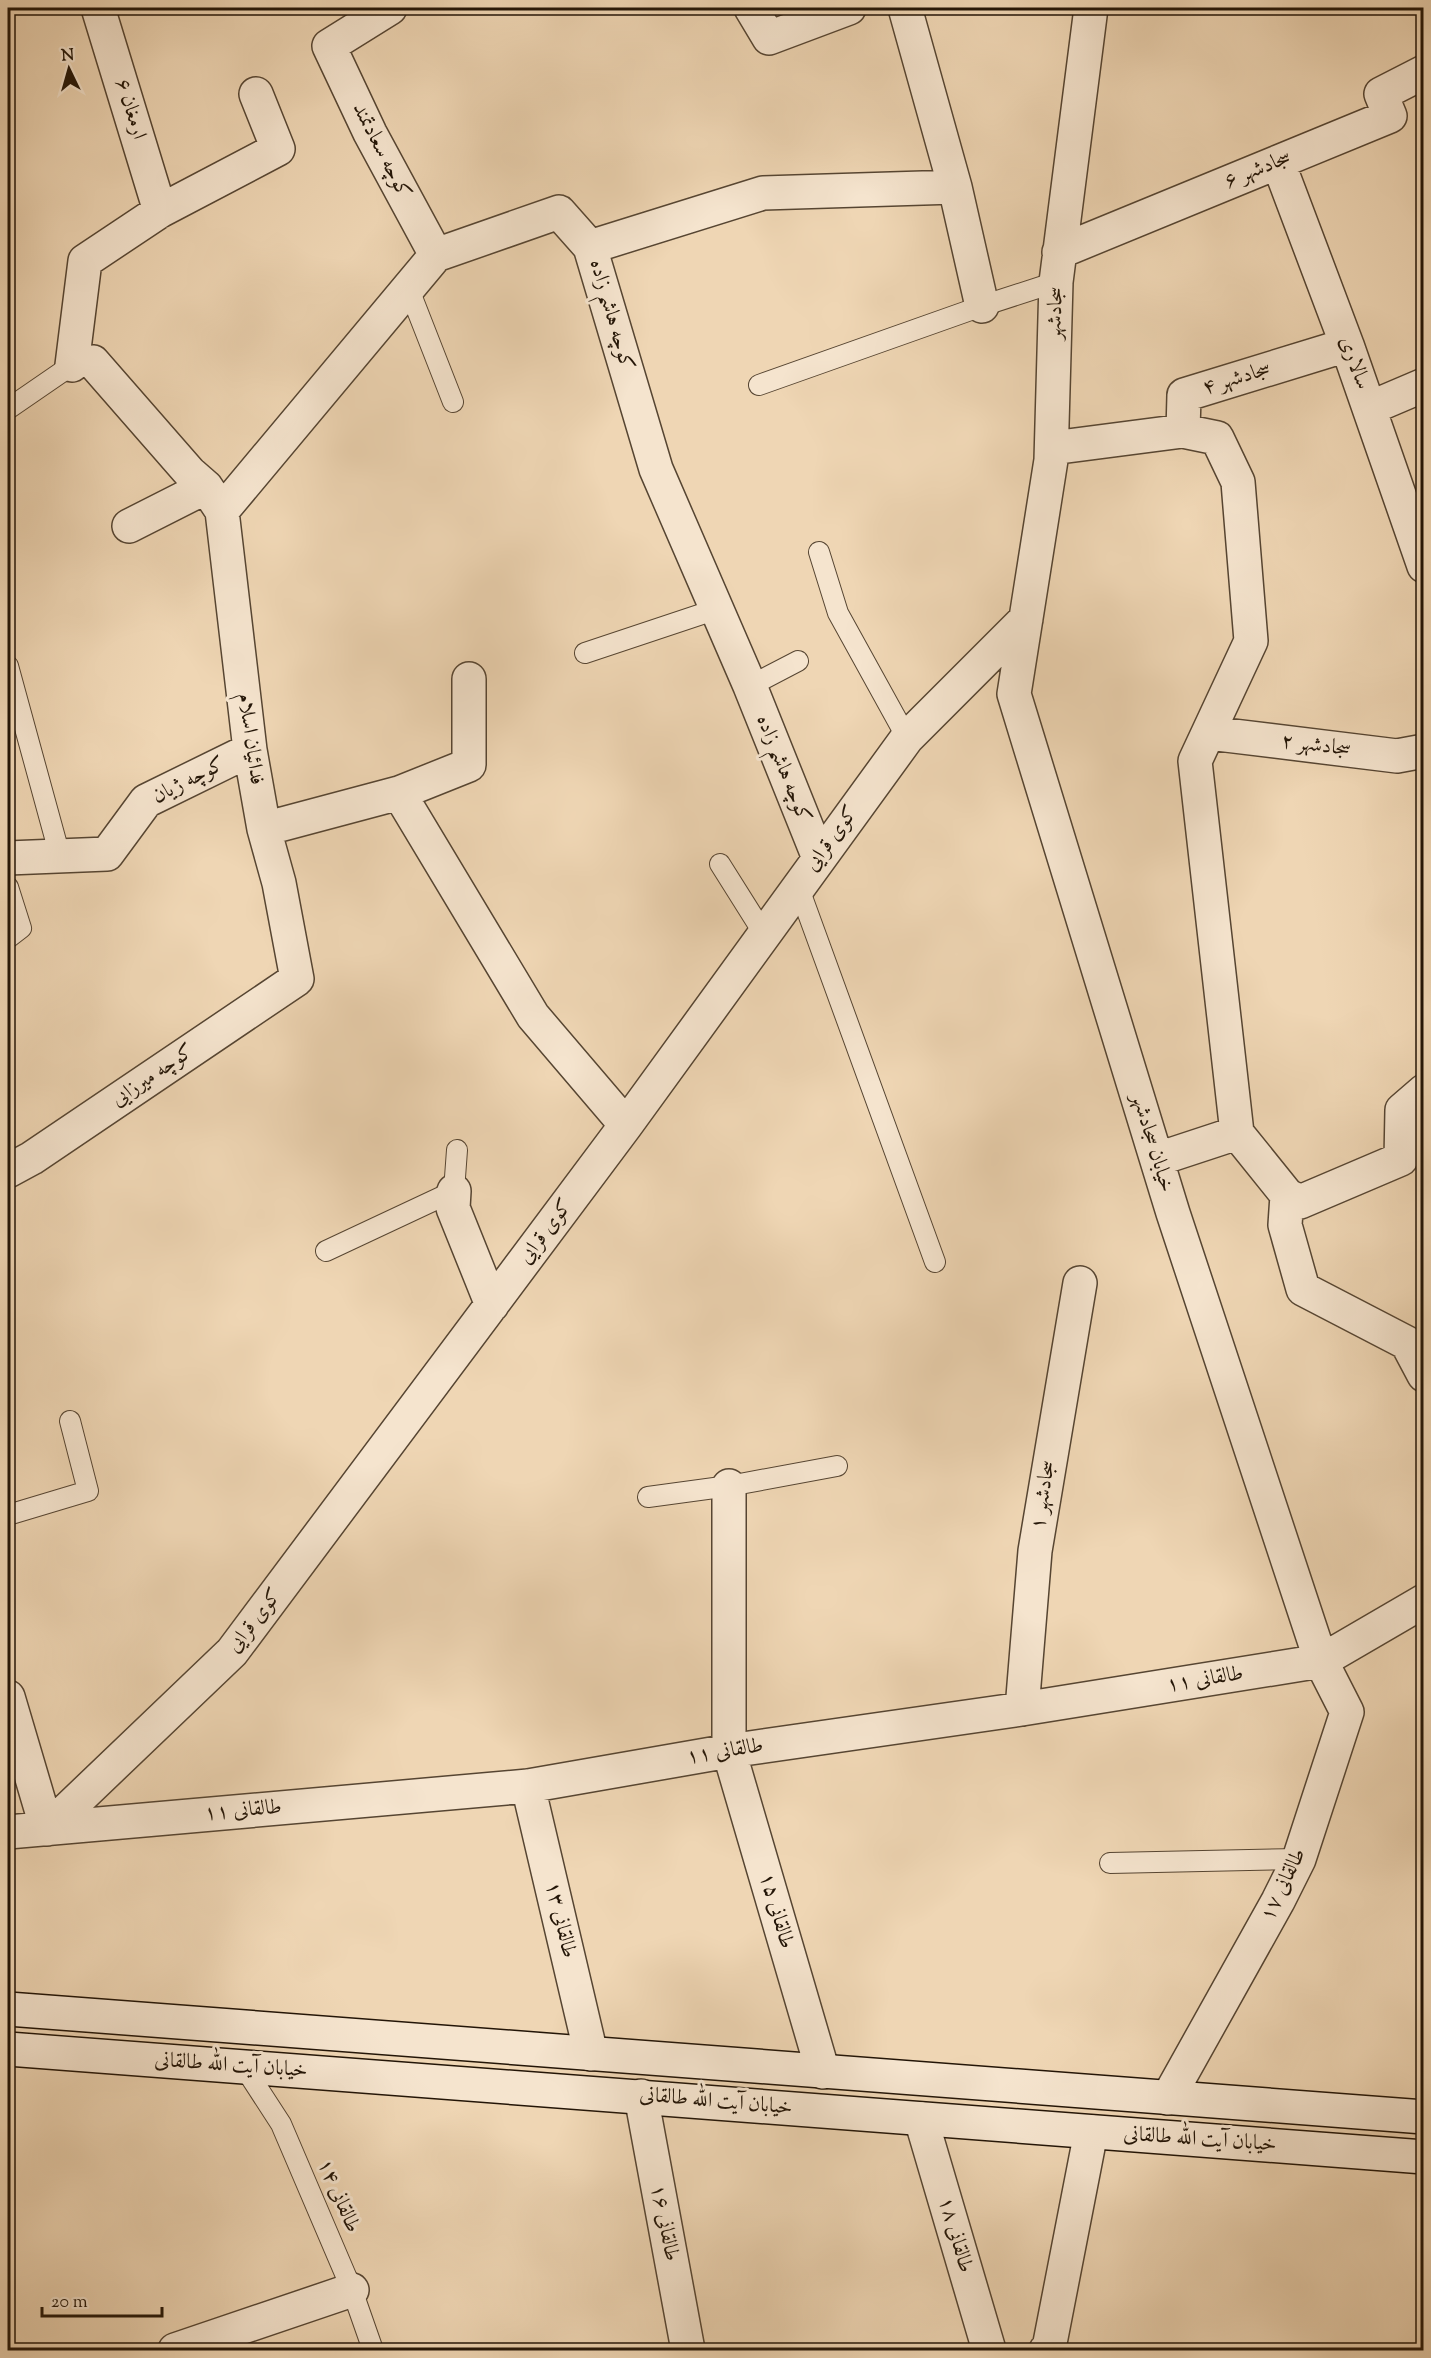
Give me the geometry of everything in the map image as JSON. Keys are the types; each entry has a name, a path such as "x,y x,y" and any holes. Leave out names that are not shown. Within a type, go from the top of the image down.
{"street":[{"name":"ارمغان ۶","path":"98,8 160,211"},
{"name":"کوچه سعادتمند","path":"390,8 329,46 370,133 436,255"},
{"path":"751,8 769,38 849,8"},
{"path":"904,8 955,187 982,306"},
{"name":"سجادشهر","path":"1026,619 1052,448 1058,267 1091,8"},
{"name":"سجادشهر ۶","path":"1058,267 1278,162 1390,116 1380,94 1424,72"},
{"path":"129,526 214,499 82,363 85,261 160,211 278,149 256,94"},
{"name":"سالاری","path":"1278,162 1370,408 1424,566"},
{"path":"591,247 763,193 955,187"},
{"name":"کوچه هاشم زاده","path":"214,499 436,255 560,212 591,247 656,469 750,686 819,858"},
{"name":"سجادشهر ۴","path":"1183,431 1184,395 1347,345"},
{"path":"1370,408 1424,385"},
{"path":"1052,448 1183,431 1217,438 1238,482 1251,641 1195,761 1237,1133 1287,1196 1300,1202 1401,1159 1402,1110 1424,1090"},
{"name":"فدائیان اسلام","path":"214,499 250,750 264,829 279,883 297,979"},
{"name":"کوی قرایی","path":"47,1829 232,1652 626,1125 907,738 1026,619"},
{"name":"خیابان سجادشهر","path":"1026,619 1014,694 1158,1159 1321,1661"},
{"path":"264,829 399,793 469,765 469,679"},
{"name":"سجادشهر ۲","path":"1209,733 1397,756 1424,751"},
{"name":"کوچه ژیان","path":"8,858 107,854 146,801 250,750"},
{"path":"399,793 533,1016 626,1125"},
{"name":"کوچه میرزایی","path":"8,1171 32,1158 297,979"},
{"path":"1158,1159 1237,1133"},
{"path":"454,1191 453,1208 492,1305"},
{"path":"1287,1196 1285,1225 1303,1289 1407,1342 1424,1375"},
{"name":"سجادشهر ۱","path":"1022,1709 1035,1551 1080,1283"},
{"name":"طالقانی ۱۵","path":"729,1486 729,1751 823,2072"},
{"name":"طالقانی ۱۱","path":"8,1832 528,1786 729,1751 1022,1709 1321,1661 1424,1601"},
{"name":"طالقانی ۱۷","path":"1168,2098 1278,1901 1299,1858 1347,1712 1321,1661"},
{"path":"8,1696 47,1829"},
{"name":"طالقانی ۱۳","path":"528,1786 591,2054"},
{"name":"خیابان آیت الله طالقانی","path":"8,2009 1424,2117"},
{"name":"خیابان آیت الله طالقانی","path":"8,2049 1424,2157"},
{"name":"طالقانی ۱۶","path":"641,2096 688,2350"},
{"name":"طالقانی ۱۸","path":"921,2119 989,2350"},
{"path":"1046,2350 1091,2132"},
{"path":"175,2350 352,2290"}],"lane":[{"path":"759,385 982,306 1058,267"},
{"path":"408,287 453,402"},
{"path":"8,409 82,363"},
{"path":"819,552 838,613 907,738"},
{"path":"585,653 717,609"},
{"path":"750,686 798,661"},
{"path":"8,666 60,856"},
{"path":"720,864 764,934"},
{"path":"798,886 935,1262"},
{"path":"8,887 21,928 8,938"},
{"path":"326,1251 454,1191 457,1150"},
{"path":"8,1515 88,1491 70,1421"},
{"path":"648,1497 729,1486 837,1466"},
{"path":"1110,1863 1299,1858"},
{"name":"طالقانی ۱۴","path":"244,2067 281,2124 352,2290 373,2350"}]}
